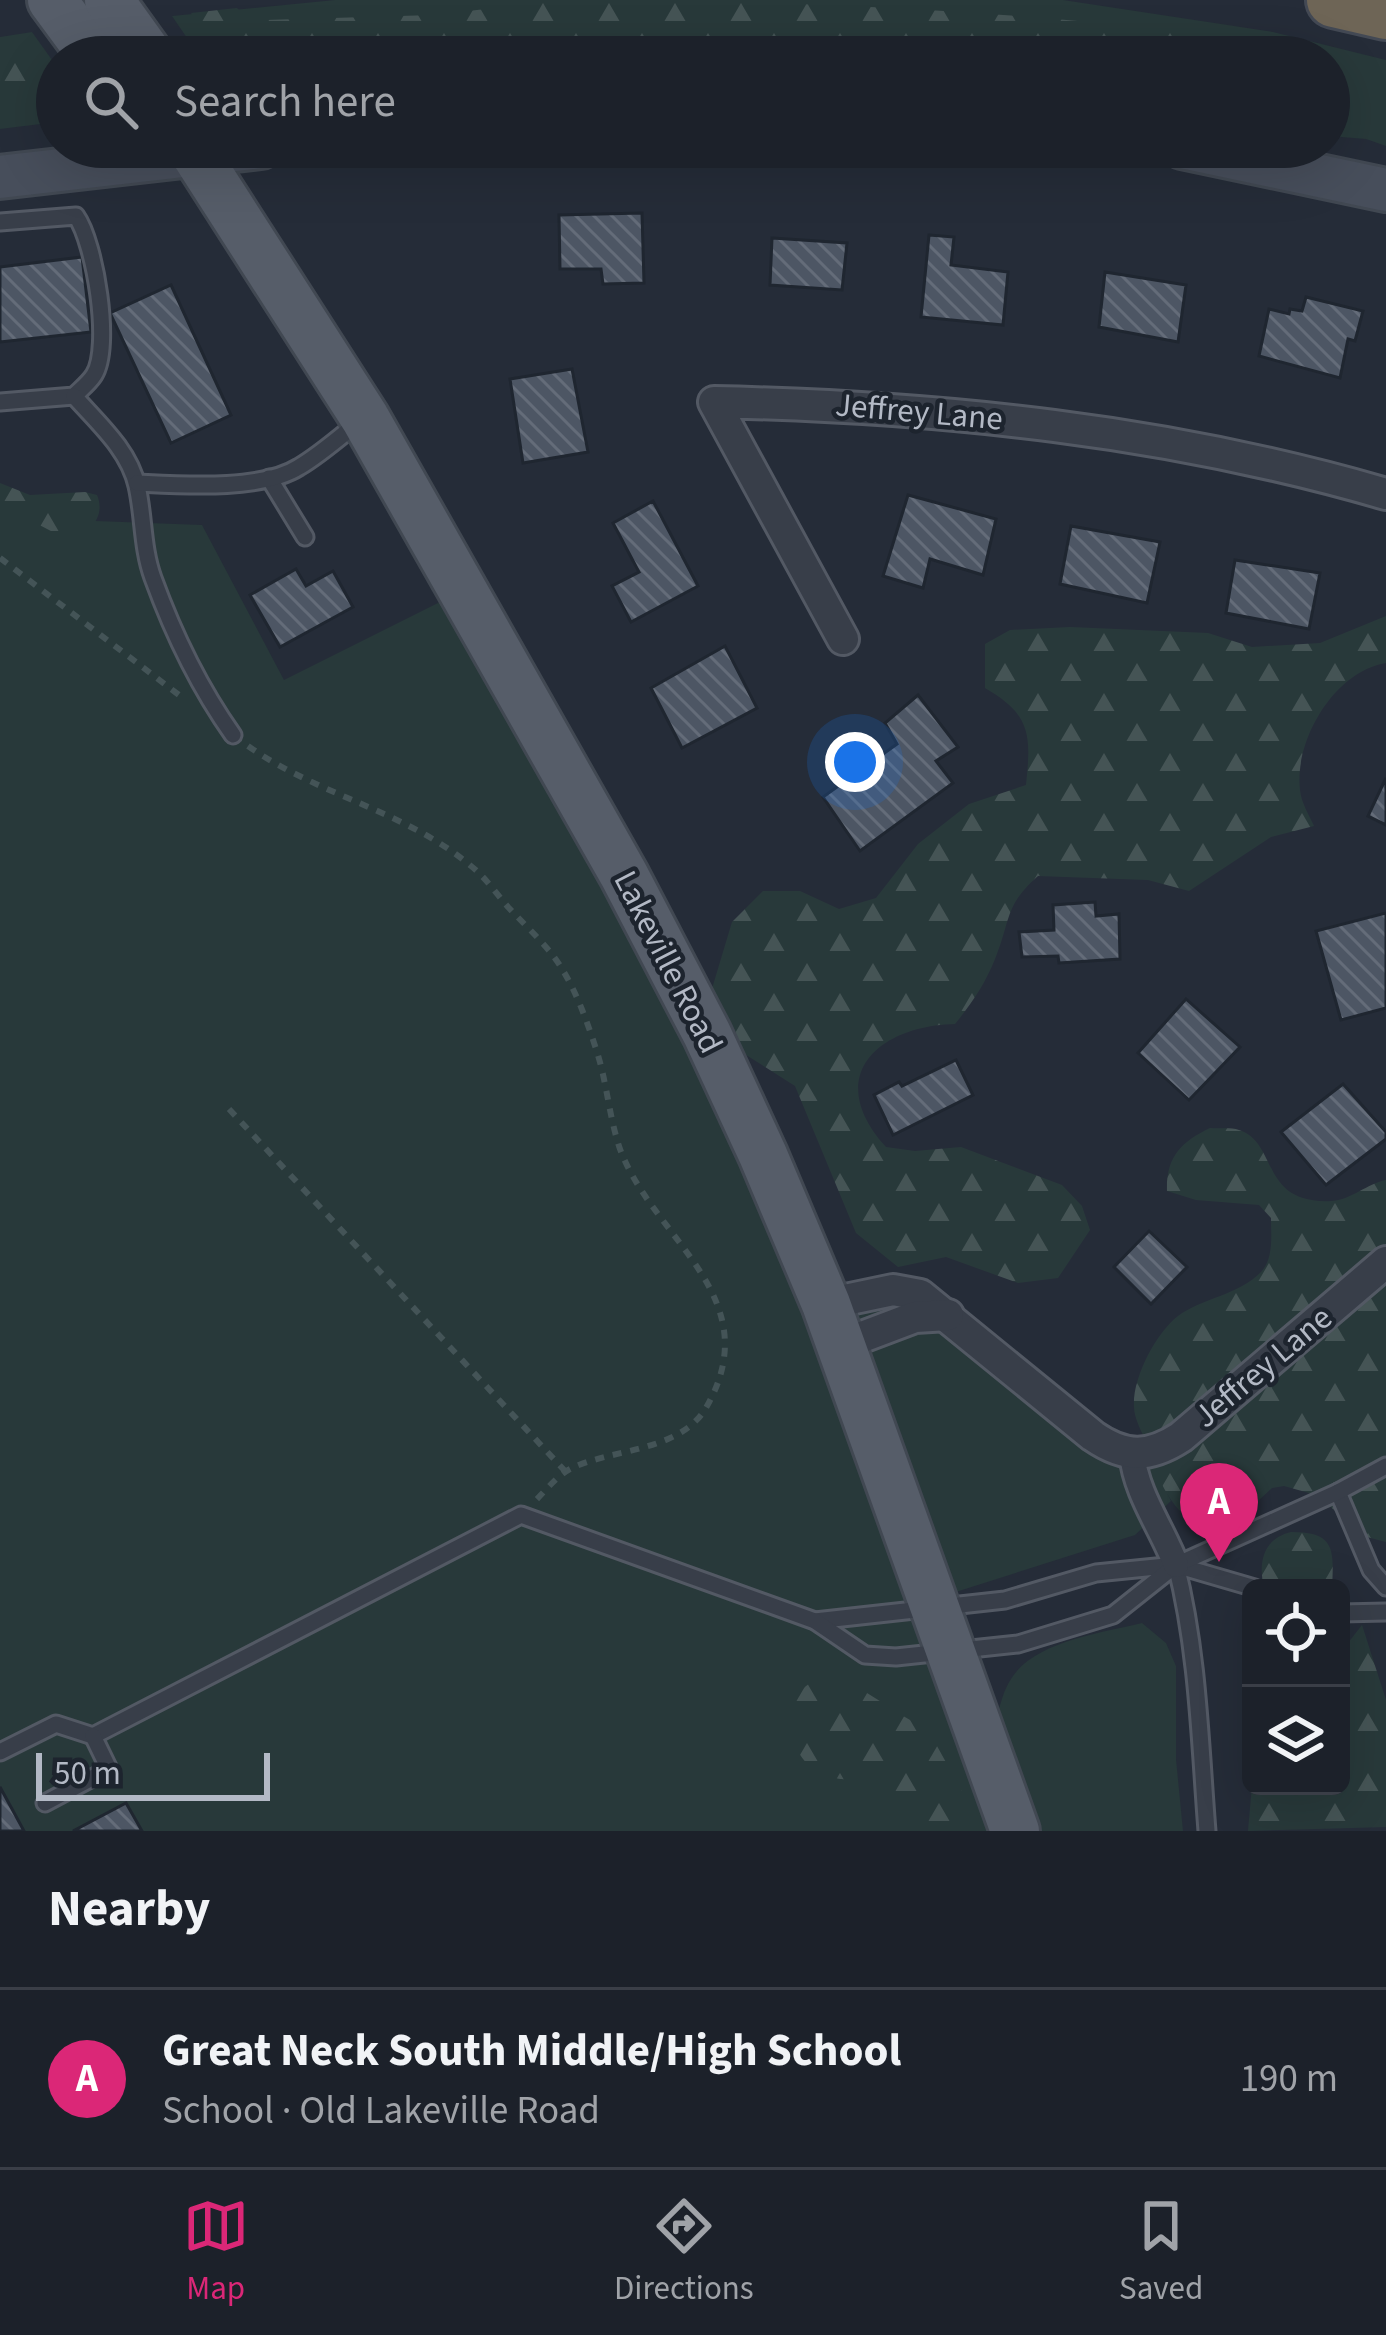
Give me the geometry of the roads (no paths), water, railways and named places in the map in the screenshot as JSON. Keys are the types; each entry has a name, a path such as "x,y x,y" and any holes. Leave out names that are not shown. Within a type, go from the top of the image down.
{"highway":[{"path":"1334,0 1386,12"}],"main road":[{"path":"52,0 79,36"},
{"path":"109,0 135,36"},
{"path":"0,176 57,168"},
{"name":"Lakeville Road","path":"203,168 365,418 679,979 763,1155 833,1325 1016,1831"},
{"path":"1282,168 1386,190"}],"street":[{"name":"Jeffrey Lane","path":"843,639 715,402 908,408 1063,426 1224,454 1386,494"},
{"name":"Jeffrey Lane","path":"1132,1454 1154,1452 1181,1437 1386,1262"},
{"path":"833,1325 878,1292 920,1295 1093,1436 1132,1454 1135,1481 1161,1525 1176,1565"},
{"path":"833,1325 949,1316"}],"lane":[{"path":"0,222 76,216 86,230 100,328 96,373 74,396 0,402"},
{"path":"74,396 119,446 136,483 152,574 196,673 233,735"},
{"path":"136,483 188,485 269,478 296,470 365,418"},
{"path":"269,478 305,537"},
{"path":"815,1621 944,1628 1018,1644 1113,1616 1176,1565 1386,1466"},
{"path":"1338,1492 1371,1570 1386,1587"},
{"path":"0,1752 56,1724 93,1736 521,1515 815,1621 865,1655 944,1628 1005,1600 1096,1573 1176,1565 1242,1584"},
{"path":"1176,1565 1190,1635 1207,1831"},
{"path":"1350,1613 1386,1612"},
{"path":"45,1803 109,1769 93,1736"}],"place":[{"name":"Great Neck South Middle/High School","path":"1219,1562"}]}
